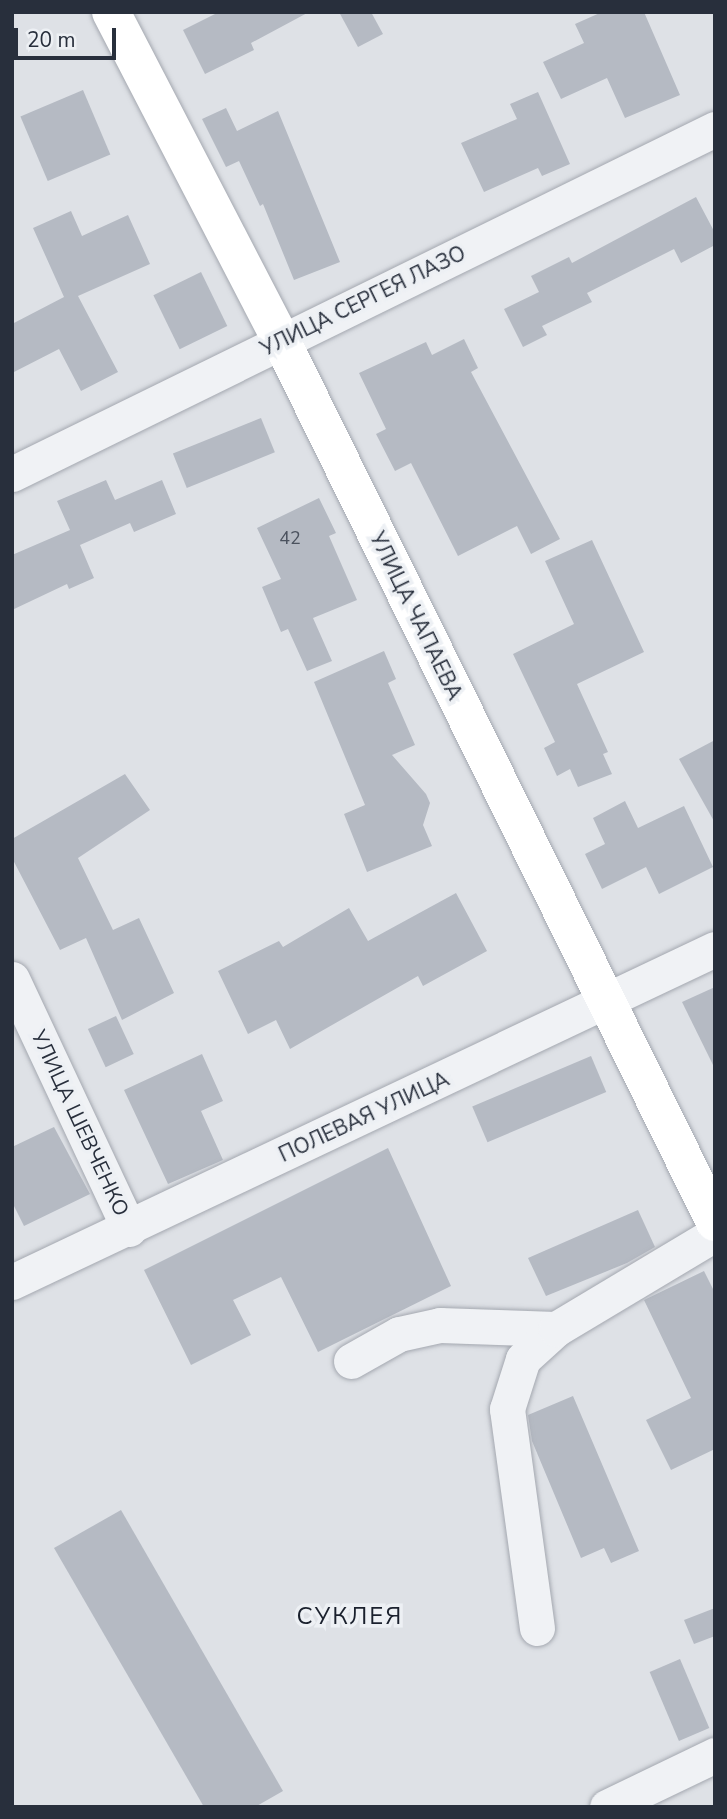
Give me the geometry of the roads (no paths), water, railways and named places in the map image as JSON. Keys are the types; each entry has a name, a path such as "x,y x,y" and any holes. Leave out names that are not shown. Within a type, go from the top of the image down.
{"street":[{"name":"УЛИЦА ЧАПАЕВА","path":"111,12 281,340 715,1222"},
{"name":"УЛИЦА СЕРГЕЯ ЛАЗО","path":"12,474 715,129"},
{"name":"ПОЛЕВАЯ УЛИЦА","path":"12,1282 130,1229 715,949"},
{"name":"УЛИЦА ШЕВЧЕНКО","path":"12,979 130,1229"},
{"path":"537,1628 507,1409 523,1359 556,1329 715,1234"},
{"path":"351,1361 399,1334 440,1325 556,1329"},
{"path":"607,1807 715,1755"}],"district":[{"name":"СУКЛЕЯ","path":"350,1617"}]}
